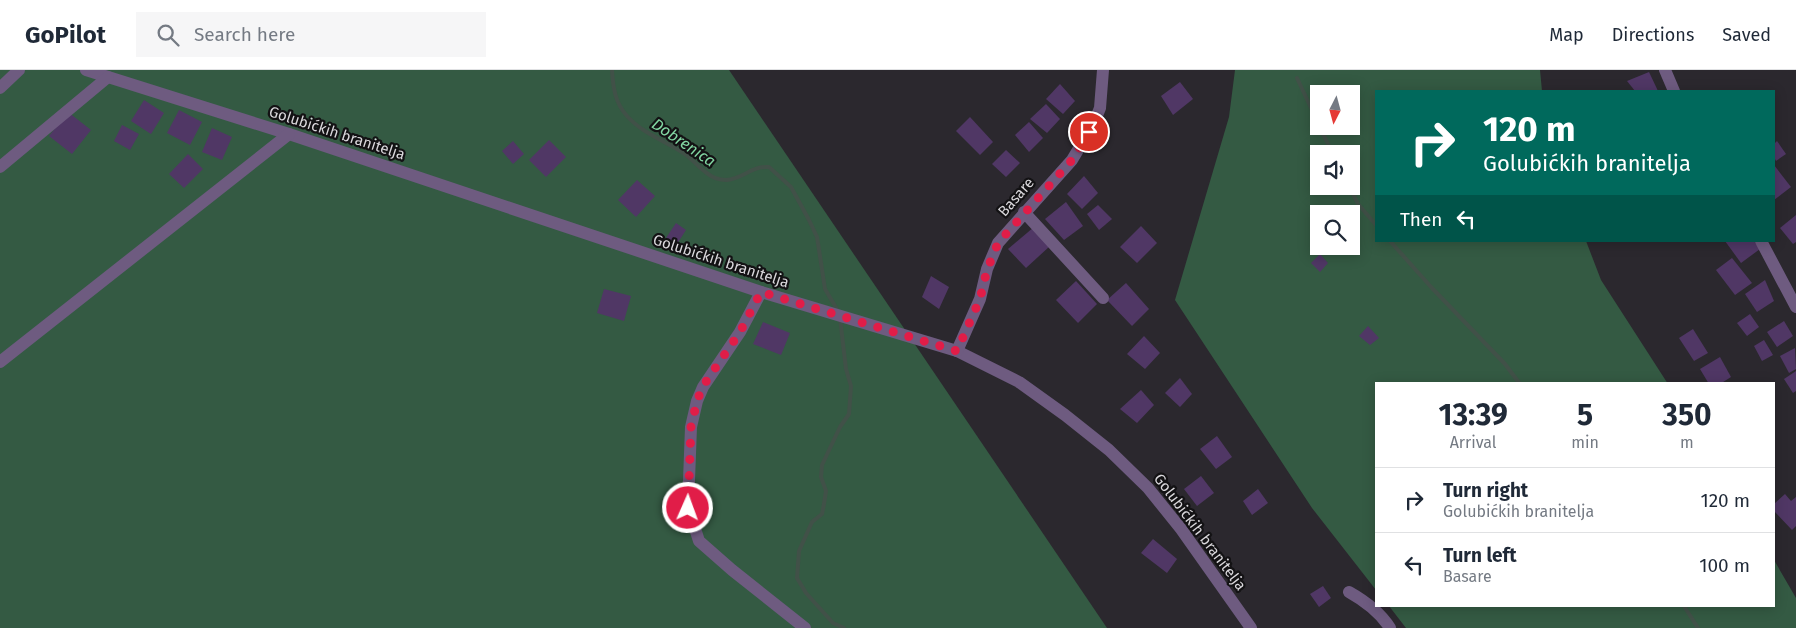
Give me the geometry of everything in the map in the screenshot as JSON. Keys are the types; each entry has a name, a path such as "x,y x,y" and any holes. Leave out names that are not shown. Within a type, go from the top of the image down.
{"street":[{"path":"0,88 20,70"},
{"name":"Golubićkih branitelja","path":"86,70 289,134 761,292 884,327 957,351 1019,382 1109,450 1148,488 1165,508 1251,628"},
{"name":"Basare","path":"957,351 980,299 987,270 998,243 1072,160 1084,141 1100,108 1103,70"},
{"path":"1665,70 1674,90"},
{"path":"0,167 108,77"},
{"path":"0,362 289,134"},
{"path":"1024,212 1104,298"},
{"path":"1762,242 1796,307"},
{"path":"761,292 740,332 703,386 697,401 691,427 688,508 699,541 805,628"},
{"path":"1349,592 1364,601 1384,618 1390,628"}],"green space":[{"path":"0,70 729,70 1107,628 0,628"},
{"path":"1235,70 1540,70 1542,90 1375,90 1375,242 1586,242 1601,280 1667,382 1375,382 1375,589 1312,508 1175,300 1229,117"},
{"path":"1775,562 1796,598 1796,628 1406,628 1390,607 1775,607"}],"building":[{"path":"1649,72 1658,90 1634,90 1627,81"},
{"path":"1180,82 1193,99 1173,115 1161,96"},
{"path":"1060,84 1075,101 1063,114 1046,99"},
{"path":"144,100 164,113 151,134 131,121"},
{"path":"1046,104 1060,119 1047,133 1030,119"},
{"path":"179,110 202,122 190,145 167,133"},
{"path":"68,112 91,130 72,154 49,136"},
{"path":"970,117 993,142 980,155 956,131"},
{"path":"1029,122 1043,138 1029,152 1015,135"},
{"path":"122,125 139,134 130,150 114,141"},
{"path":"212,128 232,137 222,160 202,152"},
{"path":"549,140 566,157 546,177 529,160"},
{"path":"513,141 524,154 513,164 502,151"},
{"path":"1777,141 1786,154 1776,161 1775,159 1775,143"},
{"path":"1006,150 1020,163 1006,177 992,164"},
{"path":"188,154 203,169 184,188 169,174"},
{"path":"1775,166 1791,187 1775,199"},
{"path":"1084,176 1098,193 1082,209 1067,194"},
{"path":"637,180 655,196 636,217 618,200"},
{"path":"1066,202 1083,226 1064,240 1045,219"},
{"path":"1098,205 1112,219 1099,230 1087,214"},
{"path":"1796,215 1796,242 1793,244 1780,228"},
{"path":"676,223 686,230 677,244 666,238"},
{"path":"1141,226 1157,243 1137,263 1120,247"},
{"path":"1034,227 1050,246 1026,268 1008,249"},
{"path":"1726,242 1755,242 1760,249 1741,263"},
{"path":"1321,255 1328,263 1320,272 1311,263"},
{"path":"1732,258 1752,283 1735,295 1716,270"},
{"path":"931,276 949,287 939,309 922,297"},
{"path":"1765,280 1774,301 1757,312 1745,294"},
{"path":"1076,281 1097,304 1078,323 1056,300"},
{"path":"1126,283 1149,309 1132,326 1107,300"},
{"path":"604,289 631,296 624,321 597,313"},
{"path":"1750,314 1759,327 1747,336 1737,323"},
{"path":"1784,321 1793,336 1777,347 1767,332"},
{"path":"763,322 790,333 781,355 753,344"},
{"path":"1368,326 1379,338 1370,345 1359,336"},
{"path":"1693,329 1708,353 1694,361 1679,338"},
{"path":"1144,336 1160,353 1145,369 1127,354"},
{"path":"1764,340 1773,355 1762,361 1754,346"},
{"path":"1795,348 1796,369 1789,373 1780,356"},
{"path":"1720,357 1731,377 1723,382 1708,382 1700,369"},
{"path":"1796,371 1796,391 1793,393 1784,379"},
{"path":"1180,378 1192,394 1180,407 1165,393"},
{"path":"1141,390 1154,405 1137,423 1120,409"},
{"path":"1217,436 1232,457 1216,469 1200,449"},
{"path":"1201,476 1214,493 1197,506 1184,489"},
{"path":"1258,489 1268,503 1252,515 1243,501"},
{"path":"1785,494 1791,501 1796,497 1796,526 1792,530 1775,512 1775,503"},
{"path":"1153,539 1177,559 1167,573 1141,553"},
{"path":"1323,586 1331,598 1319,607 1310,594"}],"waterway":[{"name":"Dobrenica","path":"612,70 615,94 627,116 647,133 678,149 711,176 726,180 757,168 769,167 791,187 817,237 825,289 838,311"},
{"path":"1297,78 1310,106"},
{"path":"1324,135 1328,145"},
{"path":"1354,195 1358,204 1375,224"},
{"path":"1391,242 1505,364 1518,382"},
{"name":"Dobrenica","path":"840,318 846,369 851,386 849,414 840,427 822,465 821,477 826,491 822,514 812,522 799,551 797,578 806,593 833,623 844,628"},
{"path":"1685,607 1698,628"}],"route":[{"path":"688,508 691,427 697,401 703,386 740,332 761,292 884,327 957,351 980,299 987,270 998,243 1072,160 1089,132"}]}
